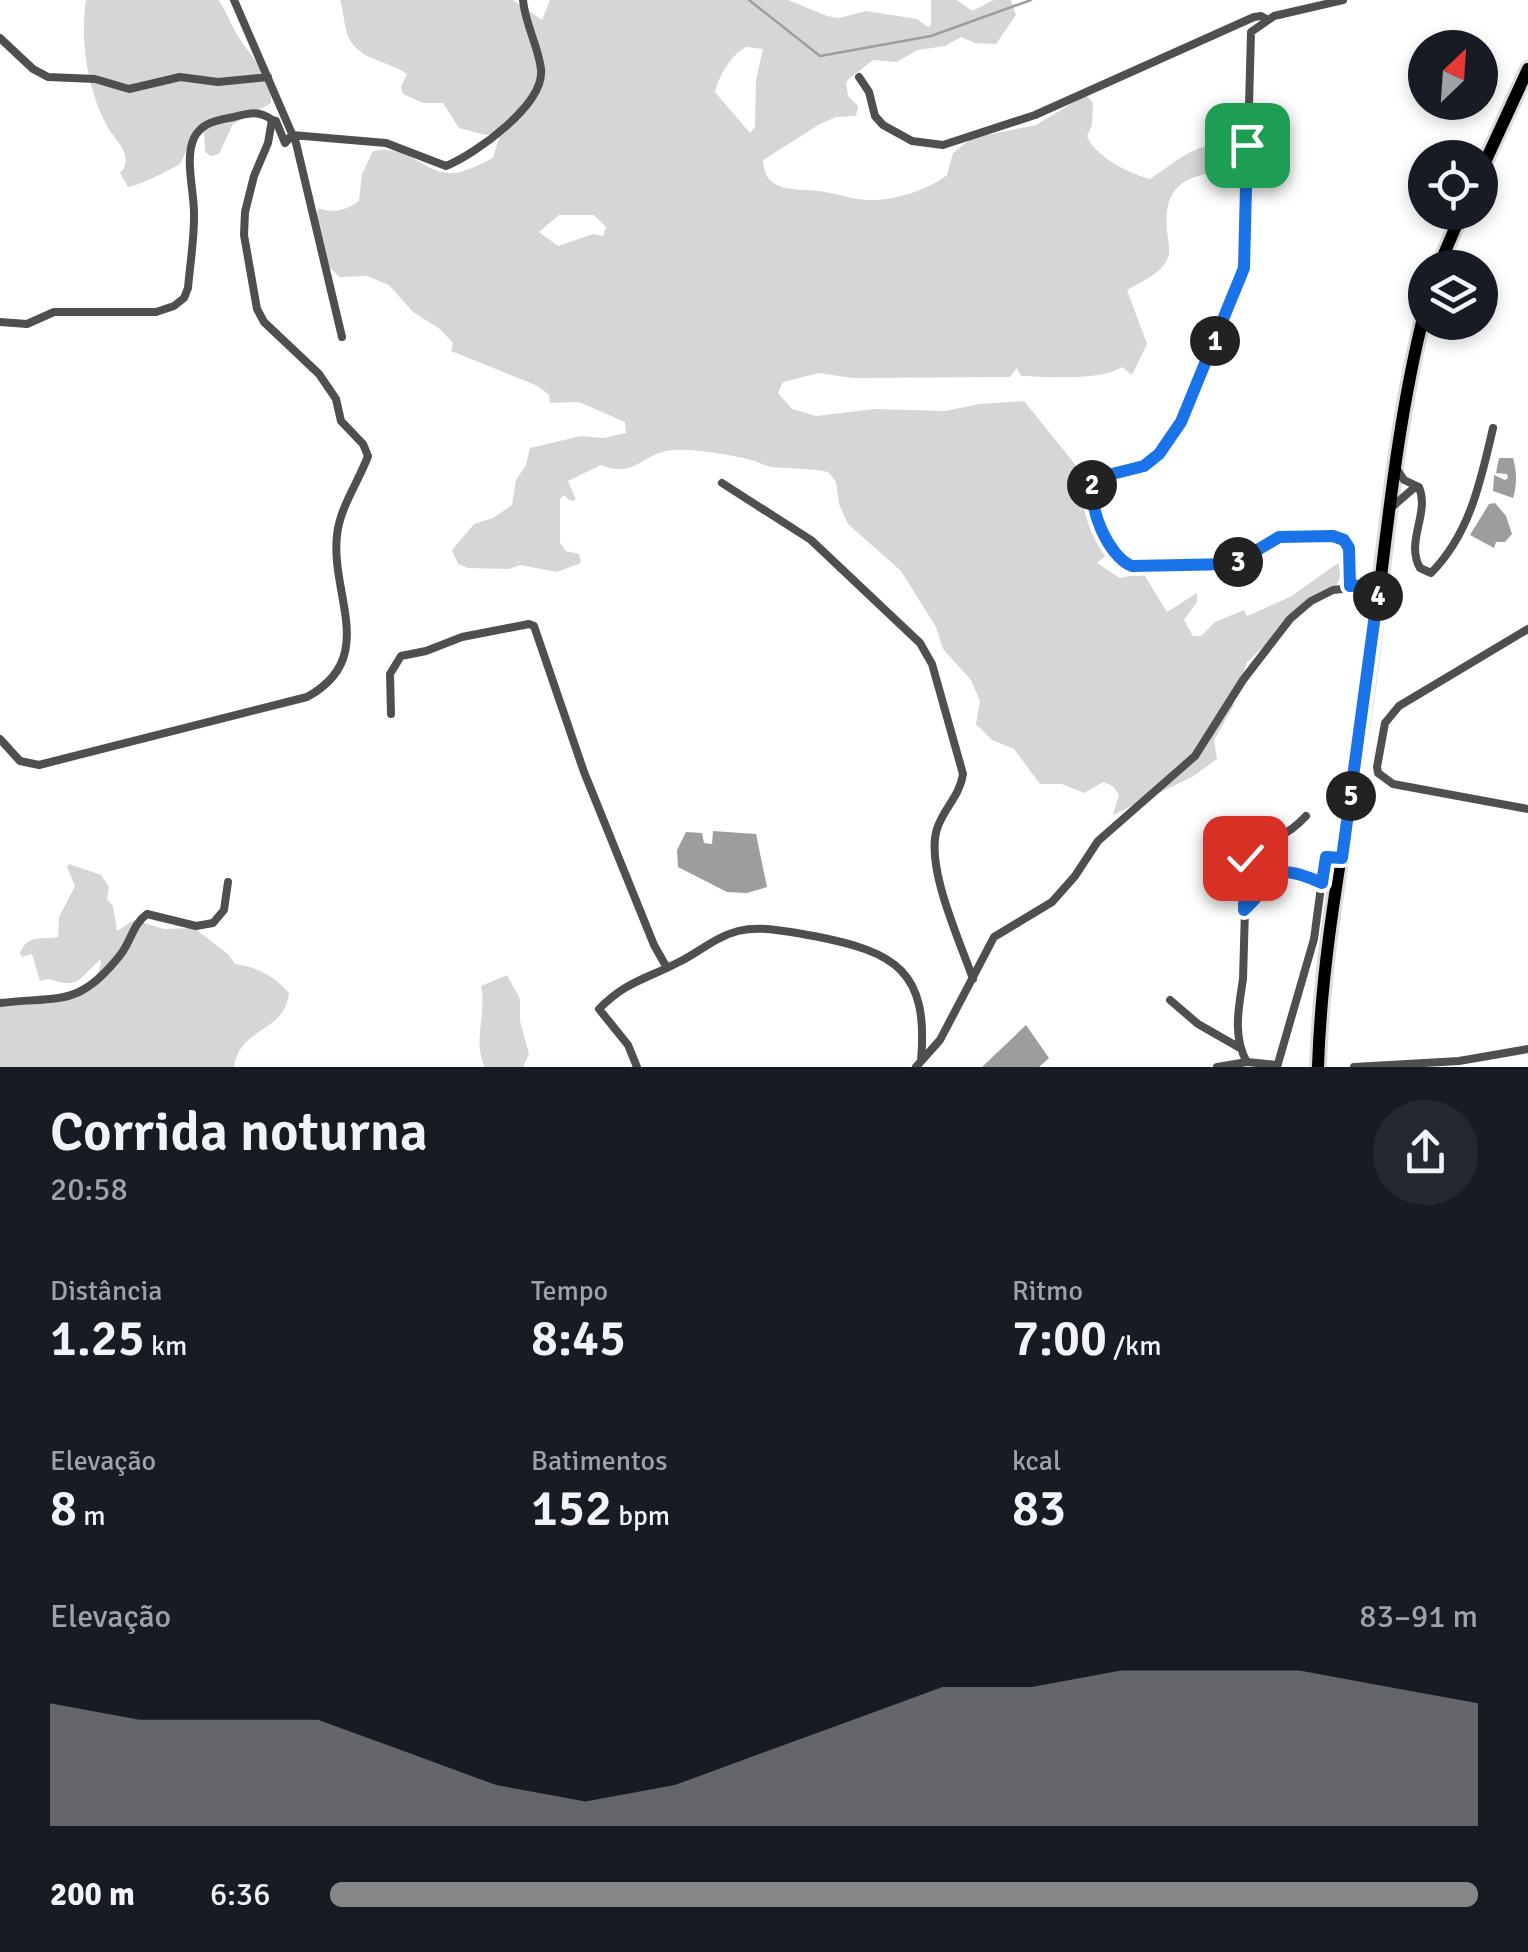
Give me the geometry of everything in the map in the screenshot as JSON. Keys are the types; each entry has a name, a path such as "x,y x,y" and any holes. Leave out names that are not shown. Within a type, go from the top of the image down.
{"main road":[{"path":"1495,140 1528,70"},
{"path":"1318,1067 1322,1003 1379,585 1408,381 1418,340"}],"street":[{"path":"234,0 292,135 342,336"},
{"path":"1343,0 1266,19 1251,32 1245,252 1240,283 1172,438 1144,466 1100,477 1094,481 1091,492 1109,547 1132,566 1234,564 1279,537 1333,536 1344,540 1349,548 1350,586"},
{"path":"0,322 27,324 54,312 156,312 184,298 194,219 190,161 195,135 215,121 258,112 276,121 285,142 292,135 386,143 438,165 454,162 505,126 540,86 541,72 523,3"},
{"path":"859,77 869,92 875,116 883,125 912,141 944,145 1035,115 1254,17 1266,19"},
{"path":"0,38 48,77 95,79 129,89 180,77 218,82 268,76"},
{"path":"0,739 20,762 39,764 308,697 338,673 347,618 336,540 342,513 368,456 363,444 341,422 336,399 319,374 264,322 257,309 244,234 245,212 272,120"},
{"path":"1390,508 1420,487 1424,502 1414,549 1415,559 1428,574 1441,560 1476,501 1493,428"},
{"path":"1396,468 1415,488"},
{"path":"722,483 811,540 920,643 932,664 963,774 959,791 938,827 935,856 972,979"},
{"path":"919,1064 940,1040 994,937 1052,902 1098,841 1195,756 1290,618 1321,595 1350,586 1379,585"},
{"path":"390,714 390,674 401,656 426,652 462,637 534,626 584,772 654,945 667,968"},
{"path":"1528,642 1525,630 1399,706 1385,723 1377,762 1378,773 1394,784 1528,809"},
{"path":"1357,760 1377,762"},
{"path":"1247,1062 1240,1048 1248,837 1280,838 1306,816"},
{"path":"1217,1067 1247,1062 1277,1066 1314,938 1326,857 1342,858"},
{"path":"1244,910 1285,870 1322,883"},
{"path":"0,1003 70,998 108,969 147,914 196,926 214,924 224,910 228,882"},
{"path":"637,1067 628,1045 600,1010 622,988 719,938 759,928 798,933 892,960 908,977 919,1003 924,1028 919,1064"},
{"path":"1170,1000 1198,1024 1240,1048"},
{"path":"1354,1067 1459,1064 1528,1049"}],"shaded area":[{"path":"86,0 218,0 263,73 271,103 233,124 219,154 211,156 205,152 204,130 190,143 180,164 128,187 120,173 125,163 124,152 99,110 90,79 84,31"},
{"path":"340,0 513,0 542,20 550,0 788,0 827,16 839,18 866,11 917,19 928,27 931,0 957,0 972,11 994,0 1011,0 1016,15 996,44 975,43 961,37 945,46 918,50 896,62 873,60 846,82 848,96 858,106 856,116 836,117 820,124 763,160 769,179 791,189 857,199 904,195 947,175 953,153 972,138 1036,125 1086,95 1093,103 1087,136 1091,143 1114,163 1142,177 1150,179 1200,148 1223,145 1234,149 1223,172 1197,176 1179,186 1167,216 1168,259 1153,275 1127,290 1147,344 1132,375 1122,367 1074,377 1021,376 1017,368 1010,377 852,378 818,373 783,382 778,393 792,409 816,416 875,409 945,411 1024,401 1086,478 1109,553 1097,563 1120,578 1143,573 1167,612 1197,593 1197,602 1184,620 1193,636 1201,636 1215,622 1244,610 1247,616 1290,597 1338,563 1342,573 1333,593 1303,611 1247,662 1237,695 1230,700 1234,705 1214,740 1217,759 1192,777 1113,815 1119,795 1113,786 1103,782 1084,793 1062,784 1040,784 1014,749 992,740 976,724 980,701 971,680 943,649 936,627 901,571 848,524 839,504 836,482 828,472 770,467 734,456 681,450 662,452 623,469 601,465 568,481 576,500 563,495 560,500 560,543 566,551 579,554 581,563 557,572 520,565 509,569 468,568 458,564 452,550 474,524 493,518 512,505 516,480 526,465 530,448 581,436 604,438 626,433 625,422 579,402 550,403 549,395 538,386 451,351 453,343 440,329 413,312 389,285 367,276 340,277 327,263 318,240 317,212 319,208 345,209 359,201 362,174 373,151 397,152 438,171 454,173 493,158 499,138 496,134 459,128 443,103 423,103 403,94 401,87 407,74 355,47 346,31","holes":["746,47 763,49 756,80 755,127 750,133 715,92 726,66","559,215 594,215 606,227 603,236 593,234 558,246 539,232"]},
{"path":"1499,458 1513,458 1513,498 1493,491 1494,475 1508,478 1507,474 1496,473"},
{"path":"1495,503 1506,516 1512,534 1505,542 1496,542 1494,548 1470,535 1489,504"},
{"path":"713,831 756,834 767,887 747,893 727,892 678,867 677,850 686,832 702,833 704,843 712,844"},
{"path":"69,864 101,875 109,887 107,899 113,906 117,931 134,920 164,929 194,928 235,964 265,973 289,993 279,1016 244,1044 234,1067 0,1067 0,1002 62,996 89,984 98,973 101,959 74,982 40,981 32,954 22,957 20,953 31,940 58,937 59,917 75,886"},
{"path":"507,975 520,999 520,1021 529,1054 523,1067 485,1067 480,1047 481,986"},
{"path":"1026,1025 1049,1058 1039,1067 982,1067"}],"waterway":[{"path":"749,0 820,56 931,36 1031,0"}],"route":[{"path":"1245,858 1244,910 1280,872 1290,870 1322,883 1326,857 1342,858 1379,585 1350,586 1349,548 1344,540 1333,536 1279,537 1234,564 1132,566 1109,547 1091,492 1094,481 1100,477 1144,466 1159,454 1181,422 1244,268 1247,145"}]}
